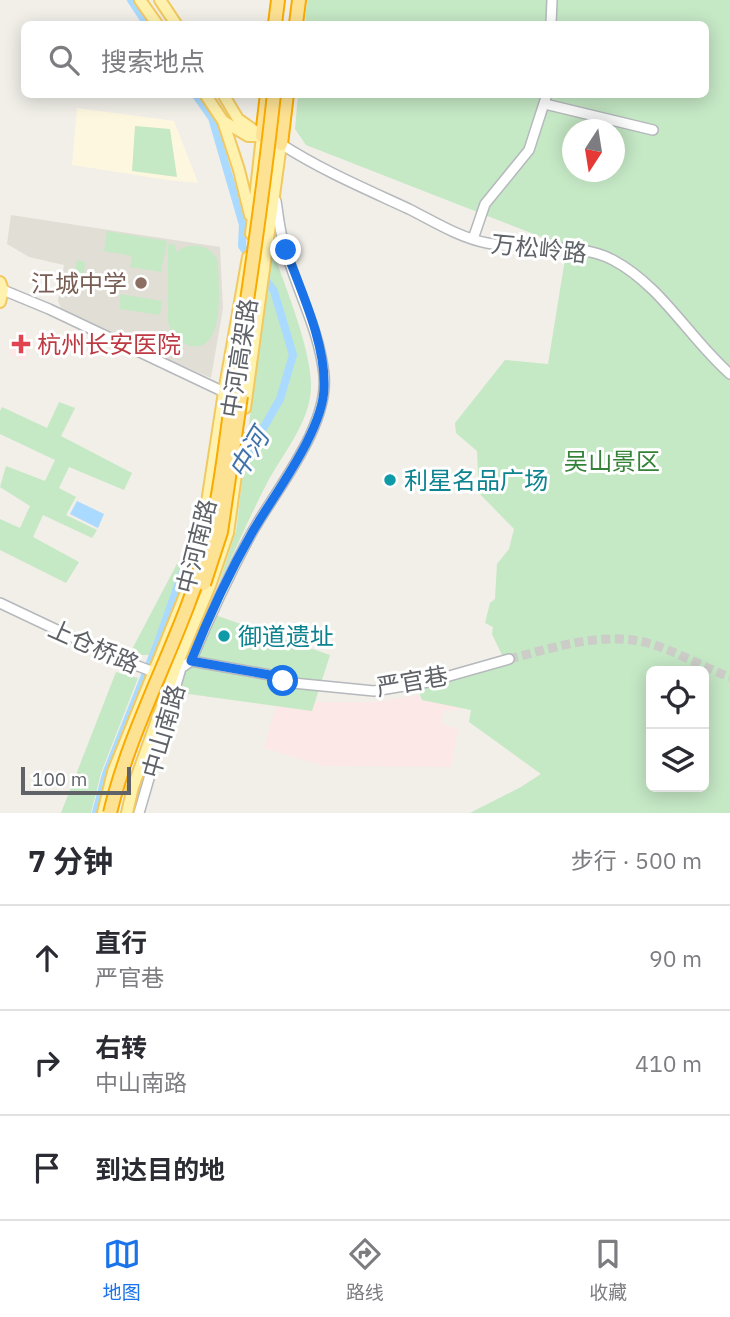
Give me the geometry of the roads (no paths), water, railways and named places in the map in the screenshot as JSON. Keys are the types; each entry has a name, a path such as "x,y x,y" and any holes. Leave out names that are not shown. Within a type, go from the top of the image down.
{"highway":[{"path":"275,21 278,0"},
{"path":"282,21 285,0"},
{"path":"289,21 296,3"},
{"path":"296,3 296,21"},
{"path":"262,136 267,98"},
{"name":"中河高架路","path":"110,813 118,778 198,577 211,533 254,262 274,98"},
{"name":"中河高架路","path":"118,813 126,780 205,581 221,532 279,98"},
{"path":"281,144 287,98"}],"main road":[{"path":"140,0 155,21"},
{"path":"160,0 174,21"},
{"name":"中河南路","path":"208,98 223,121 239,170 252,225"},
{"path":"225,98 238,119 262,136 281,144"},
{"path":"223,121 248,136 262,136"},
{"name":"中河南路","path":"103,813 113,772 148,670 193,577 204,535 221,391 248,256 262,136"},
{"name":"中河南路","path":"127,813 133,787 176,667 211,583 228,533 281,144"}],"street":[{"path":"551,21 552,0"},
{"path":"473,239 485,204 528,150 546,99 653,130"},
{"name":"万松岭路","path":"281,144 349,181 473,239 514,247 586,251 609,257 636,274 652,289 706,352 730,374"},
{"name":"中山南路","path":"139,813 181,668 191,661 224,584 313,432 323,400 324,374 321,358 282,238 275,190"},
{"path":"1,291 49,309 221,391"},
{"name":"上仓桥路","path":"0,603 148,670 165,672 191,661"},
{"name":"严官巷","path":"191,661 270,675 293,683 374,691 428,682 509,659"}],"water":[{"path":"77,501 104,514 98,528 70,514"}],"waterway":[{"name":"中河","path":"131,0 145,21"},
{"name":"中河","path":"198,98 212,118 243,225 242,246 252,260"},
{"name":"中河","path":"238,472 280,399 293,355 274,291 261,274"},
{"name":"中河","path":"96,813 106,774 157,645 191,548 200,534"}],"tunnel":[{"path":"509,659 593,640 627,639 666,649 730,677"}],"place":[{"name":"江城中学","path":"141,283"},
{"name":"杭州长安医院","path":"21,344"},
{"name":"利星名品广场","path":"390,480"},
{"name":"御道遗址","path":"224,636"}],"park label":[{"name":"吴山景区","path":"612,461"}]}
